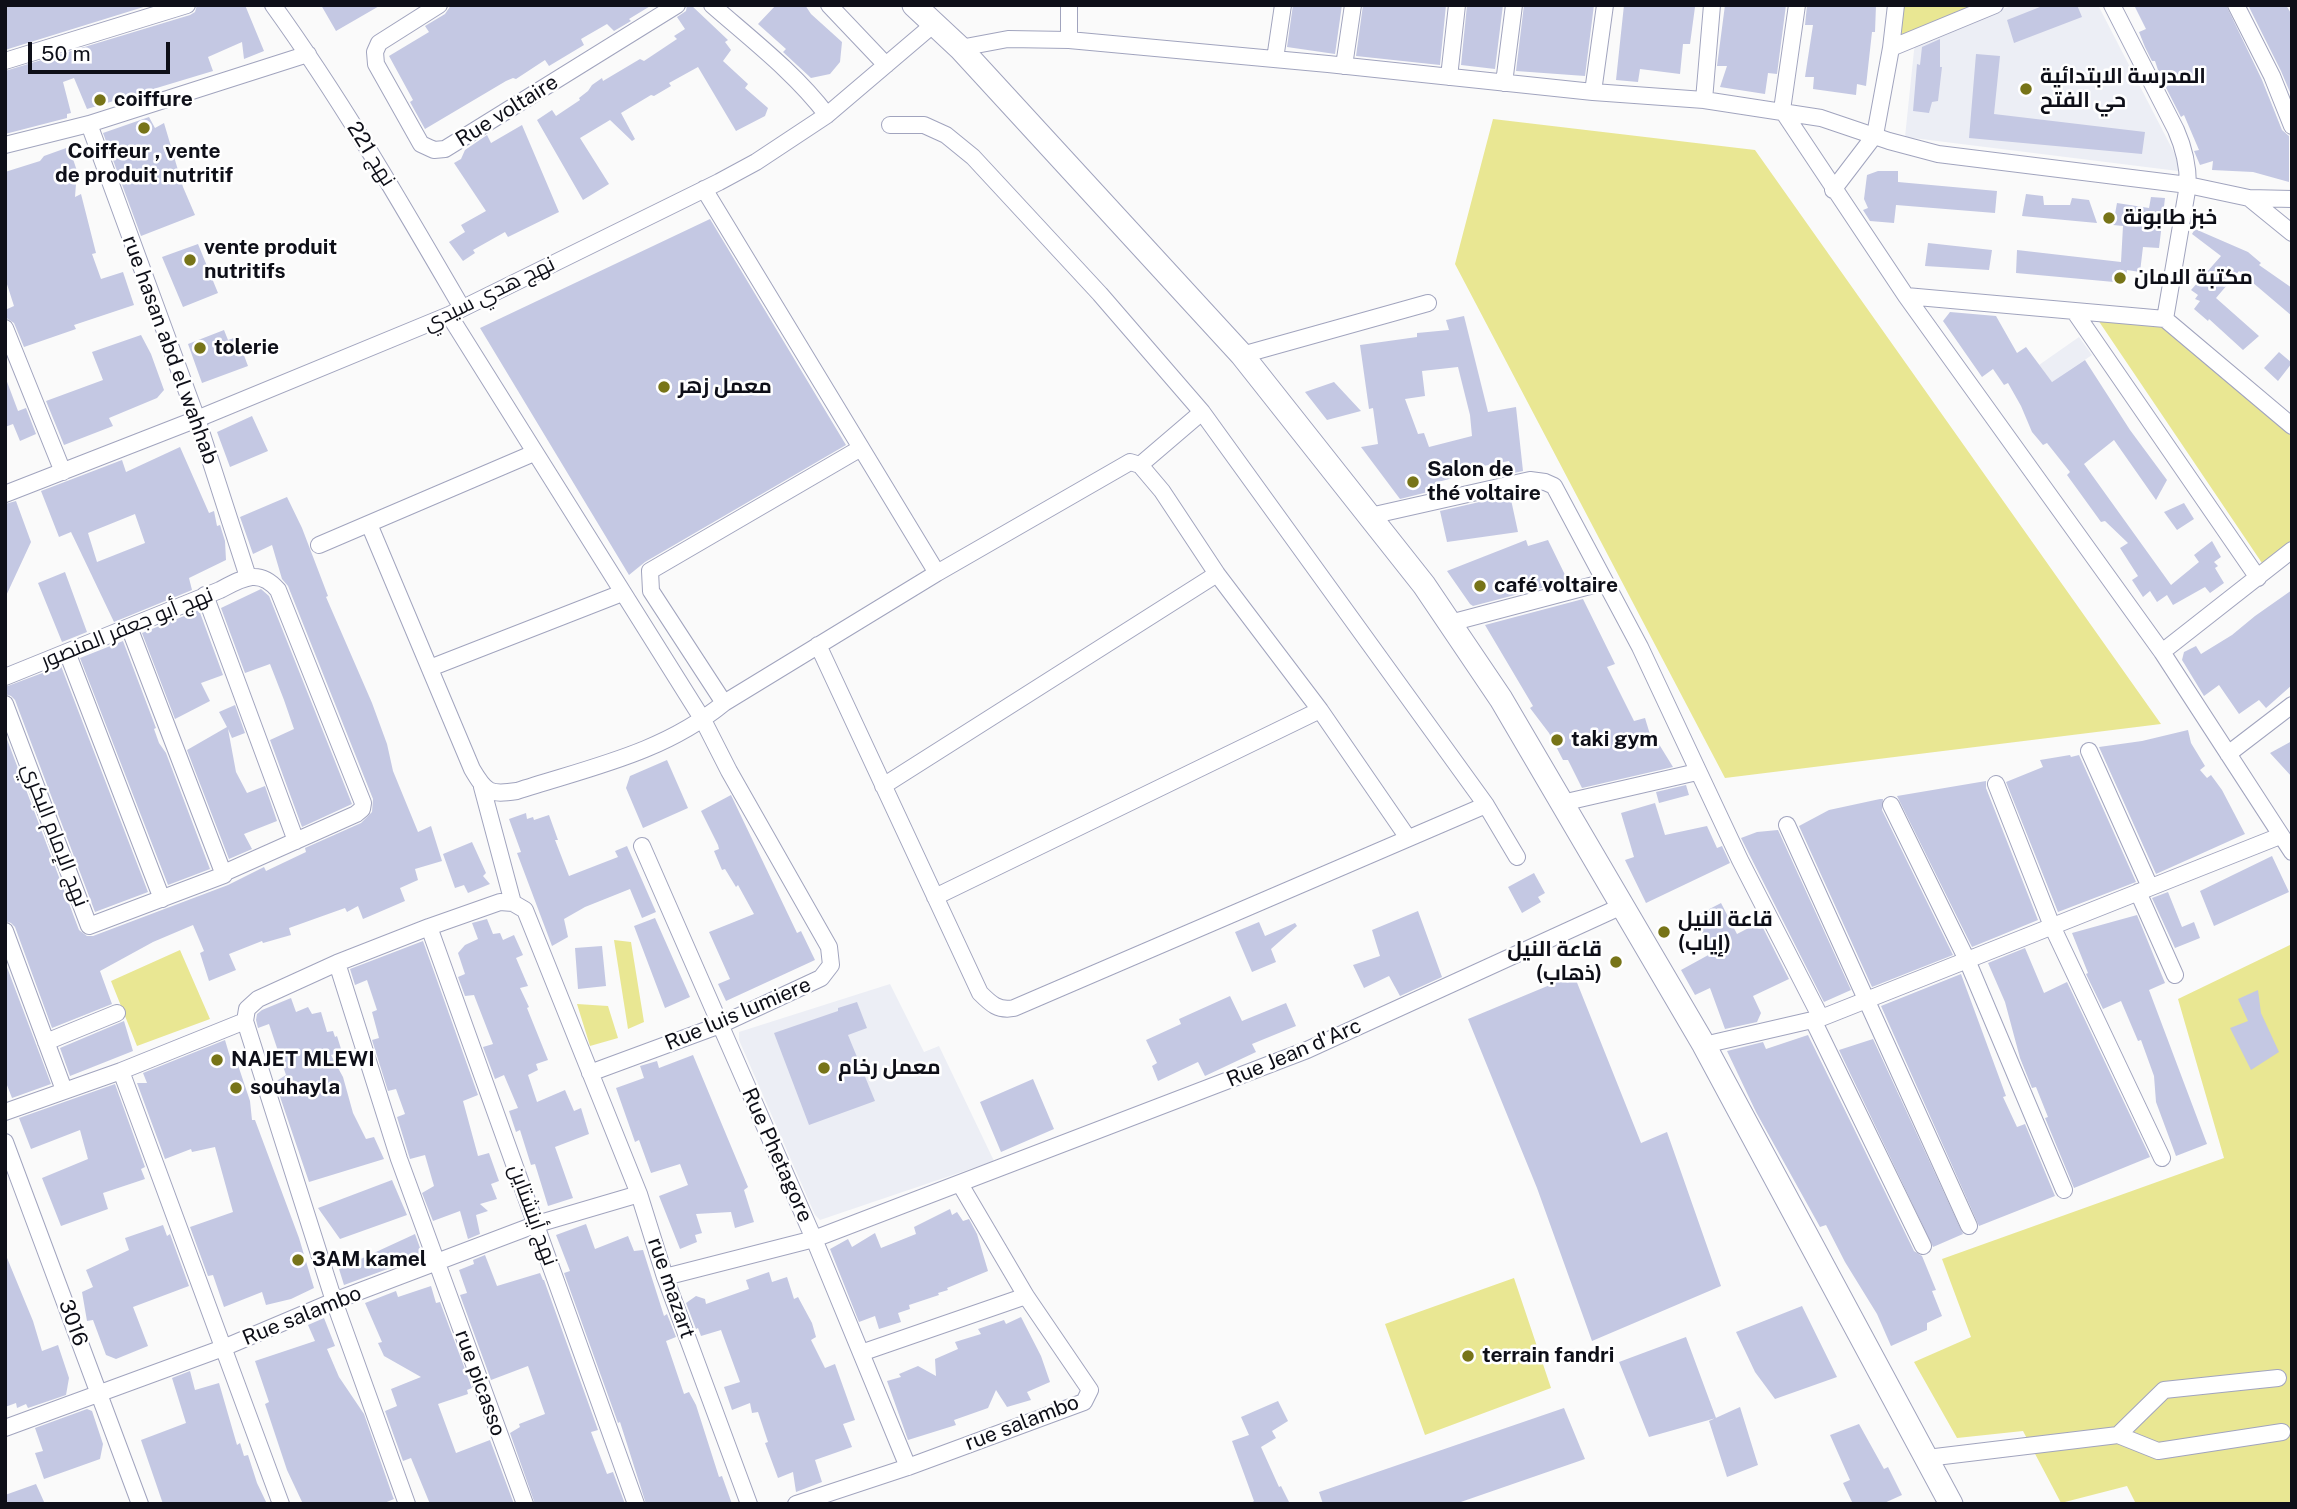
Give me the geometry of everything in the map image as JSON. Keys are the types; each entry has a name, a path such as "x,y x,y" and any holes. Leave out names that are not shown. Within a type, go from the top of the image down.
{"main road":[{"path":"914,5 960,48 1242,355 1424,585 1501,699 1704,1045 1951,1504"}],"street":[{"path":"5,61 187,5"},
{"name":"نهج 221","path":"273,5 309,54 377,161 534,453 622,593"},
{"name":"Rue voltaire","path":"439,5 379,43 375,52 376,64 421,144 433,150 445,149 677,5"},
{"path":"712,5 811,93 827,115"},
{"path":"829,5 886,65"},
{"path":"1069,5 1069,40"},
{"path":"1275,59 1283,5"},
{"path":"1344,66 1353,5"},
{"path":"1449,77 1457,5"},
{"path":"1504,83 1514,5"},
{"path":"1593,92 1605,5"},
{"path":"1704,100 1712,5"},
{"path":"1797,5 1782,110 1906,296 2162,652 2292,852"},
{"path":"1833,190 1875,135 1896,5"},
{"path":"1891,48 1995,5"},
{"path":"2112,5 2183,145 2187,164 2188,185 2165,319"},
{"path":"2236,5 2272,76 2292,126"},
{"name":"نهج هدي سيدي","path":"5,494 197,419 456,312 704,189 756,162 827,115 934,24"},
{"path":"960,48 1008,39 1069,40 1593,92 1704,100 1821,118 1938,154 2188,185 2249,198 2292,199"},
{"path":"5,145 89,124 309,54"},
{"name":"rue hasan abd el wahhab","path":"89,124 197,419 248,577"},
{"path":"890,125 924,125 946,135 973,157 1100,294 1202,412 1486,805 1517,857"},
{"path":"704,189 937,573"},
{"path":"2249,198 2292,233"},
{"path":"1906,296 2165,319 2292,426"},
{"path":"1242,355 1428,303"},
{"path":"2074,311 2258,578"},
{"path":"5,328 62,472"},
{"path":"1140,464 1202,412"},
{"path":"724,703 651,591 650,571 861,448"},
{"path":"319,545 534,453"},
{"path":"482,787 496,794 529,787 651,748 703,720 724,703 937,573 1130,462 1140,464 1162,491 1217,574 1320,710 1408,838"},
{"path":"1370,516 1530,480 1554,486 1640,647 1923,1246"},
{"name":"rue mazart","path":"369,524 482,787 513,903 524,911 639,1194 665,1277 749,1504"},
{"path":"2162,652 2292,550"},
{"path":"883,786 1217,574"},
{"path":"67,652 162,899 224,875 356,814 362,809 363,803 278,590 260,577 248,577"},
{"name":"نهج أبو جعفر المنصور","path":"5,677 248,577"},
{"path":"1450,623 1605,582"},
{"path":"430,668 622,593"},
{"name":"Rue luis lumiere","path":"590,1073 720,1025 821,978 831,965 829,947 703,720 622,593"},
{"path":"205,595 296,841"},
{"path":"129,627 224,875"},
{"path":"818,645 980,993 994,1007 1003,1010 1014,1008 1486,805"},
{"name":"نهج الإمام البكري","path":"5,704 89,926 162,899"},
{"path":"2228,754 2292,705"},
{"path":"935,897 1320,710"},
{"path":"2089,751 2175,975"},
{"path":"1562,803 1698,772"},
{"path":"1996,784 2052,926 2162,1158"},
{"path":"1891,805 1967,960 2064,1190"},
{"path":"1787,825 1969,1226"},
{"path":"1704,1045 1817,1019 2280,836"},
{"name":"Rue Phetagore","path":"642,846 814,1239 908,1467"},
{"path":"407,1504 334,1301 244,1021 247,1009 258,999 337,963 500,902 513,903"},
{"name":"Rue Jean d'Arc","path":"665,1277 814,1239 1307,1050 1622,906"},
{"name":"نهج أينشتاين","path":"429,927 636,1504"},
{"path":"5,931 64,1090"},
{"name":"rue picasso","path":"337,963 399,1159 525,1504"},
{"path":"46,1042 117,1013"},
{"path":"5,1112 121,1071 244,1021"},
{"path":"121,1071 281,1504"},
{"name":"3016","path":"5,1142 140,1504"},
{"name":"rue salambo","path":"796,1504 908,1467 1084,1402 1088,1397 1090,1390 1026,1296 960,1184"},
{"name":"Rue salambo","path":"5,1427 223,1348 334,1301 537,1224 639,1194"},
{"path":"861,1353 1026,1296"},
{"path":"2118,1435 2164,1390 2278,1378"},
{"path":"1927,1458 2118,1435 2158,1451 2282,1432"}],"shaded area":[{"path":"1903,5 1977,5 1901,35"},
{"name":"المدرسة الابتدائية حي الفتح","path":"2014,5 2098,5 2181,166 2178,171 1905,137 1915,41"},
{"path":"1493,119 1755,150 2161,724 1725,778 1455,264"},
{"path":"2098,320 2162,324 2292,436 2292,541 2264,566"},
{"path":"2079,337 2092,355 2052,382 2039,365"},
{"path":"614,940 631,942 644,1022 628,1029"},
{"path":"2292,944 2292,1504 2136,1504 2127,1486 2061,1503 2023,1431 1957,1438 1914,1362 1971,1337 1942,1259 2224,1158 2178,999"},
{"path":"180,950 210,1019 137,1046 111,981"},
{"name":"معمل رخام","path":"890,984 924,1052 939,1046 994,1161 820,1220 815,1215 739,1040 739,1032"},
{"path":"577,1004 608,1006 618,1038 590,1046"},
{"name":"terrain fandri","path":"1514,1278 1551,1388 1425,1435 1385,1324"}],"building":[{"path":"5,5 150,5 5,50"},
{"path":"197,5 245,5 264,51 244,59 242,42 208,57 213,71 87,109 74,78 63,82 71,113 67,114 67,118 5,134 5,71 190,15 195,12"},
{"path":"321,5 381,5 336,31"},
{"path":"451,5 652,5 614,31 607,24 581,39 584,45 549,66 545,60 425,129 389,56 429,32 425,26 445,14"},
{"path":"687,5 691,5 728,40 725,42 731,50 723,61 748,84 745,88 768,108 765,116 736,131 698,67 669,83 671,86 621,113 635,139 632,141 610,120 580,138 609,184 583,200 537,120 552,110 556,116 580,100 592,85 602,78 603,81 640,59 644,61 677,39 674,36 685,29 677,17 686,11"},
{"path":"776,5 805,5 811,14 842,42 840,62 830,74 811,78 783,52 786,49 758,24"},
{"path":"1293,5 1342,5 1335,54 1287,47"},
{"path":"1363,5 1446,5 1440,65 1356,56"},
{"path":"1467,5 1503,5 1495,69 1461,65"},
{"path":"1524,5 1594,5 1585,76 1516,71"},
{"path":"1624,5 1695,7 1690,44 1683,44 1680,74 1640,69 1638,82 1616,80"},
{"path":"1725,5 1786,5 1777,74 1768,73 1765,94 1720,87 1727,66 1717,66"},
{"path":"1807,5 1876,5 1875,32 1872,32 1866,86 1857,84 1856,95 1813,89 1814,77 1805,77 1813,25 1805,25"},
{"path":"2045,5 2077,5 2082,17 2014,43 2007,20"},
{"path":"2134,5 2226,5 2262,80 2282,130 2289,136 2289,182 2253,172 2212,170 2213,161 2200,165 2194,151 2199,150 2184,115 2181,117 2155,61 2152,61 2145,47 2139,32 2146,29"},
{"path":"2248,5 2286,5 2292,15 2292,97 2281,71"},
{"path":"1940,39 1942,67 1938,101 1932,102 1929,113 1913,111 1917,64 1920,65 1922,47"},
{"path":"1976,54 2000,56 1994,114 2145,132 2142,154 1969,138"},
{"path":"149,117 155,128 164,123 183,187 195,215 141,236 103,133"},
{"path":"522,125 559,212 508,237 505,232 473,250 475,253 463,261 449,242 465,232 461,225 486,211 454,163 461,159 465,150 487,135 491,143"},
{"path":"69,147 77,171 75,197 81,194 96,253 92,254 101,279 123,272 134,305 74,325 76,329 24,347 14,323 5,317 5,310 14,306 5,278 5,172 40,161 44,156"},
{"path":"1878,171 1898,171 1898,182 1997,191 1995,213 1896,205 1894,223 1870,221 1863,210 1868,208 1864,199 1867,175"},
{"path":"2026,194 2043,196 2044,205 2070,205 2072,198 2089,200 2097,223 2022,216"},
{"path":"2151,197 2165,198 2159,248 2143,247 2140,272 2127,270 2125,283 2016,273 2017,250 2121,262 2123,226 2113,225 2117,203 2149,208"},
{"name":"معمل زهر","path":"710,219 846,445 645,562 629,575 480,328"},
{"path":"2195,229 2248,252 2261,263 2259,265 2292,288 2292,316 2239,271 2216,298 2259,336 2243,350 2194,309 2200,301 2195,299 2198,295 2191,290 2221,256 2192,234"},
{"path":"1928,243 1992,250 1989,270 1925,266"},
{"path":"198,244 218,293 183,307 162,257"},
{"path":"1950,312 1996,316 2017,353 2026,347 2052,382 2085,360 2130,430 2167,480 2156,500 2114,440 2084,464 2171,585 2199,562 2194,555 2212,541 2221,557 2214,562 2218,566 2215,568 2224,583 2210,593 2205,587 2173,605 2167,595 2157,602 2150,591 2143,597 2132,580 2138,576 2120,548 2128,543 2105,521 2101,522 2067,475 2070,472 2047,443 2043,445 2032,432 2008,383 2004,385 1993,369 1982,377 1943,321"},
{"path":"1464,316 1488,412 1516,407 1523,471 1514,473 1509,461 1478,467 1479,471 1438,482 1440,489 1400,499 1361,447 1378,444 1373,408 1369,409 1360,345 1417,337 1417,333 1449,330 1446,320","holes":["1458,367 1470,415 1472,436 1429,447 1424,433 1418,434 1405,399 1425,396 1422,371"]},
{"path":"224,330 228,340 237,337 248,366 202,383 188,344"},
{"path":"141,335 164,390 157,398 109,418 113,426 64,445 46,401 103,380 92,352"},
{"path":"2279,352 2292,363 2278,381 2264,368"},
{"path":"6,379 18,411 26,408 36,434 20,441 13,424 5,427"},
{"path":"1334,382 1361,411 1327,420 1305,392"},
{"path":"252,416 268,451 230,467 217,432"},
{"path":"180,447 209,513 214,511 217,526 220,525 225,541 226,560 189,578 192,590 114,622 71,532 59,537 41,491 122,460 126,472","holes":["135,514 145,543 97,562 88,533"]},
{"path":"1510,495 1518,532 1447,542 1440,511"},
{"path":"287,497 372,703 387,744 393,771 418,832 431,826 442,861 415,869 418,880 400,888 405,901 363,919 358,906 347,912 345,908 289,928 291,935 263,943 262,941 229,954 236,970 209,981 200,953 204,951 193,925 153,942 100,971 112,1004 52,1028 15,927 5,921 5,734 79,930 87,936 228,885 264,867 266,871 306,852 305,848 361,823 372,812 373,799 288,586 282,579 272,545 253,554 240,517"},
{"path":"16,501 31,542 5,598 5,504"},
{"path":"2184,503 2194,519 2177,530 2164,512"},
{"path":"1526,540 1528,546 1548,540 1568,581 1473,606 1470,604 1447,571"},
{"path":"65,572 87,632 62,642 38,583"},
{"path":"261,589 269,596 352,804 302,827 270,740 294,729 284,700 270,664 245,673 221,608"},
{"path":"2292,590 2292,685 2266,708 2259,700 2239,714 2219,685 2204,696 2182,660 2184,652 2196,646 2201,654 2232,635"},
{"path":"1583,599 1615,664 1607,667 1634,721 1645,718 1652,741 1657,741 1673,767 1582,788 1568,760 1563,760 1549,733 1530,708 1533,706 1485,625"},
{"path":"199,610 223,675 201,683 210,701 175,719 142,633"},
{"path":"123,641 156,728 154,729 159,743 166,753 210,869 168,885 80,658"},
{"path":"61,666 148,892 95,912 15,700 5,694 5,687"},
{"path":"235,705 245,733 232,738 228,729 236,772 247,793 265,786 277,821 244,834 252,849 229,859 187,750 227,727 219,712"},
{"path":"2188,730 2191,743 2205,766 2200,770 2207,778 2211,775 2222,790 2245,834 2156,874 2099,747 2142,741"},
{"path":"2292,741 2292,777 2270,753"},
{"path":"2079,755 2136,882 2058,912 2006,782 2043,767 2040,760"},
{"path":"667,760 688,808 643,828 626,788 630,776"},
{"path":"1986,781 1986,788 2038,920 1972,947 1897,796"},
{"path":"1686,785 1689,795 1659,803 1656,792"},
{"path":"731,795 797,933 801,931 815,960 726,1001 718,984 730,979 709,932 754,914 738,885 736,887 725,869 722,870 714,851 719,849 718,845 701,811"},
{"path":"1883,799 1882,810 1953,955 1872,987 1799,826 1829,810"},
{"path":"1655,803 1665,835 1707,826 1717,848 1722,846 1730,863 1646,903 1625,860 1634,857 1621,813"},
{"path":"526,813 527,819 533,817 534,820 549,815 569,876 618,857 615,851 627,846 656,912 642,918 630,889 585,907 564,919 568,937 552,946 517,853 521,852 509,819"},
{"path":"1778,830 1851,990 1824,1002 1741,838 1757,832"},
{"path":"472,842 486,873 483,876 490,884 468,893 464,885 455,888 443,854"},
{"path":"2272,856 2289,892 2214,926 2200,891"},
{"path":"1534,873 1545,893 1538,897 1541,902 1522,913 1508,887"},
{"path":"2168,892 2182,927 2194,922 2200,938 2175,948 2152,898"},
{"path":"1721,903 1737,934 1760,922 1789,979 1753,996 1761,1013 1757,1022 1725,1029 1710,988 1695,995 1681,970 1712,953 1694,917"},
{"path":"1418,911 1442,977 1400,996 1389,976 1364,988 1353,965 1380,956 1372,930"},
{"path":"2137,915 2165,983 2149,990 2207,1144 2176,1156 2156,1102 2154,1076 2141,1040 2138,1041 2121,1001 2103,1009 2086,974 2088,973 2072,933"},
{"path":"655,918 690,997 665,1008 634,926"},
{"path":"487,919 493,934 500,933 503,940 514,935 523,955 516,958 528,986 520,988 548,1060 536,1064 538,1070 528,1075 537,1102 565,1090 574,1111 581,1108 589,1134 555,1147 573,1198 548,1206 535,1164 531,1165 520,1130 516,1132 509,1111 518,1108 504,1075 495,1079 483,1047 493,1044 474,995 465,996 458,977 465,974 458,953 465,945 478,939 472,923"},
{"path":"1259,922 1265,936 1295,923 1297,926 1271,949 1276,962 1252,972 1235,932"},
{"path":"423,941 478,1095 463,1101 478,1156 489,1153 499,1181 491,1184 497,1199 480,1204 488,1211 476,1215 480,1234 468,1239 460,1211 433,1221 422,1193 434,1186 425,1155 410,1159 397,1117 405,1114 396,1089 388,1091 372,1040 379,1038 372,1012 377,1010 367,980 355,985 350,969"},
{"path":"602,946 606,986 578,989 575,948"},
{"path":"2025,948 2044,993 2067,982 2150,1157 2074,1188 2045,1118 2048,1117 2036,1087 2032,1088 2020,1058 2005,1002 1988,963"},
{"path":"5,962 51,1084 12,1098 5,1080"},
{"path":"1961,974 2006,1096 2003,1097 2017,1127 2025,1124 2055,1196 1979,1226 1881,1006"},
{"path":"1574,975 1641,1143 1667,1132 1721,1286 1592,1341 1537,1188 1468,1019"},
{"path":"2258,990 2261,1013 2279,1052 2251,1070 2230,1028 2248,1021 2238,999"},
{"path":"1230,996 1242,1021 1286,1003 1296,1026 1252,1044 1256,1052 1205,1076 1198,1062 1158,1081 1152,1066 1157,1063 1146,1040 1181,1024 1179,1019"},
{"path":"291,998 296,1012 308,1007 312,1014 321,1012 327,1032 333,1031 335,1037 337,1036 342,1052 331,1055 343,1077 353,1113 366,1139 374,1137 384,1159 309,1182 275,1082 286,1075 269,1024 258,1028 256,1020 257,1014 262,1010"},
{"name":"معمل رخام","path":"857,1002 867,1028 848,1035 875,1101 809,1125 774,1033"},
{"path":"124,1021 133,1051 70,1076 60,1048"},
{"path":"1808,1035 1914,1251 1922,1256 1936,1290 1932,1291 1942,1316 1927,1323 1927,1330 1891,1346 1877,1314 1826,1225 1820,1227 1756,1112 1727,1051 1763,1042 1766,1049"},
{"path":"1873,1039 1963,1234 1933,1247 1839,1050"},
{"path":"225,1040 233,1067 238,1065 250,1101 252,1120 255,1120 299,1238 314,1288 291,1299 266,1305 262,1292 224,1307 213,1275 208,1276 190,1227 233,1212 215,1147 192,1152 191,1149 165,1159 137,1083 147,1083 143,1073"},
{"path":"693,1055 748,1187 744,1190 754,1222 735,1228 731,1212 696,1214 702,1233 695,1235 697,1242 680,1249 659,1196 688,1185 680,1164 651,1173 639,1140 635,1142 616,1088 644,1078 640,1066 657,1061 659,1068"},
{"path":"1033,1079 1054,1129 1001,1152 980,1102"},
{"path":"115,1084 145,1167 141,1169 145,1179 103,1193 108,1209 61,1226 42,1178 88,1159 80,1130 31,1149 19,1118"},
{"path":"392,1180 407,1215 340,1239 318,1208"},
{"path":"950,1209 952,1215 957,1212 963,1221 969,1219 977,1234 988,1271 947,1288 948,1290 938,1293 939,1295 909,1305 910,1309 898,1313 901,1322 879,1329 875,1316 859,1322 830,1249 848,1239 852,1247 875,1233 881,1248 916,1234 914,1227"},
{"path":"586,1224 595,1249 628,1236 634,1251 643,1250 664,1316 667,1314 676,1337 666,1341 684,1394 689,1392 696,1405 719,1477 722,1476 732,1504 646,1504 620,1422 618,1423 564,1273 570,1271 556,1235"},
{"path":"163,1225 167,1236 170,1234 189,1286 133,1307 148,1346 116,1359 106,1355 93,1320 87,1321 82,1292 93,1287 86,1270 129,1250 125,1238"},
{"path":"415,1234 423,1256 344,1285 339,1269"},
{"path":"5,1253 33,1321 42,1351 58,1345 69,1378 66,1395 28,1408 26,1404 17,1408 16,1403 5,1407"},
{"path":"485,1255 497,1286 540,1273 598,1430 591,1432 607,1474 613,1472 625,1504 535,1504 510,1433 520,1427 519,1424 545,1414 528,1366 491,1380 460,1295 467,1293 459,1270 474,1264 473,1260"},
{"path":"769,1272 772,1282 787,1277 794,1299 798,1297 812,1323 816,1337 811,1340 825,1368 835,1364 855,1420 843,1424 852,1447 815,1460 822,1482 796,1492 793,1472 778,1478 765,1443 768,1442 758,1412 752,1413 750,1403 732,1410 724,1387 740,1382 721,1330 701,1336 686,1303 696,1296 705,1299 706,1304 749,1289 746,1280"},
{"path":"431,1286 436,1303 440,1302 472,1388 467,1390 468,1394 438,1404 456,1453 490,1440 514,1504 430,1504 411,1458 403,1461 385,1411 397,1406 391,1389 421,1377 384,1356 378,1343 382,1342 365,1303 396,1291 398,1297"},
{"path":"1802,1306 1837,1377 1775,1399 1755,1372 1736,1332"},
{"path":"1021,1317 1041,1356 1050,1382 1027,1392 1031,1400 1007,1407 996,1390 988,1408 954,1420 956,1425 908,1440 887,1381 901,1377 899,1374 918,1366 936,1376 935,1359 958,1349 955,1342 981,1334 978,1329 1004,1320 1006,1324"},
{"path":"324,1318 335,1346 327,1349 339,1377 364,1414 394,1499 382,1504 303,1504 287,1470 265,1404 269,1402 255,1361 315,1341 308,1325"},
{"path":"1686,1337 1716,1418 1649,1437 1619,1362"},
{"path":"190,1371 195,1390 219,1383 237,1445 240,1443 244,1456 248,1455 267,1504 163,1504 141,1440 186,1423 172,1378"},
{"path":"1278,1401 1288,1421 1272,1431 1276,1438 1261,1447 1290,1504 1250,1504 1254,1501 1232,1441 1249,1435 1241,1417"},
{"path":"1740,1407 1758,1465 1727,1477 1709,1421"},
{"path":"1564,1408 1585,1459 1455,1504 1323,1504 1319,1492"},
{"path":"87,1409 92,1411 103,1444 100,1459 44,1479 35,1453 43,1451 35,1428"},
{"path":"1859,1424 1884,1469 1888,1467 1902,1495 1882,1504 1853,1504 1843,1483 1850,1480 1830,1435"},
{"path":"36,1484 45,1504 5,1504 5,1495"}],"place":[{"name":"المدرسة الابتدائية حي الفتح","path":"2026,89"},
{"name":"coiffure","path":"100,100"},
{"name":"Coiffeur , vente de produit nutritif","path":"144,128"},
{"name":"خبز طابونة","path":"2109,218"},
{"name":"vente produit nutritifs","path":"190,260"},
{"name":"مكتبة الامان","path":"2120,278"},
{"name":"tolerie","path":"200,348"},
{"name":"معمل زهر","path":"664,387"},
{"name":"Salon de thé voltaire","path":"1413,482"},
{"name":"café voltaire","path":"1480,586"},
{"name":"taki gym","path":"1557,740"},
{"name":"قاعة النيل (إياب)","path":"1664,932"},
{"name":"قاعة النيل (ذهاب)","path":"1616,962"},
{"name":"NAJET MLEWI","path":"217,1060"},
{"name":"معمل رخام","path":"824,1068"},
{"name":"souhayla","path":"236,1088"},
{"name":"3AM kamel","path":"298,1260"},
{"name":"terrain fandri","path":"1468,1356"}]}
